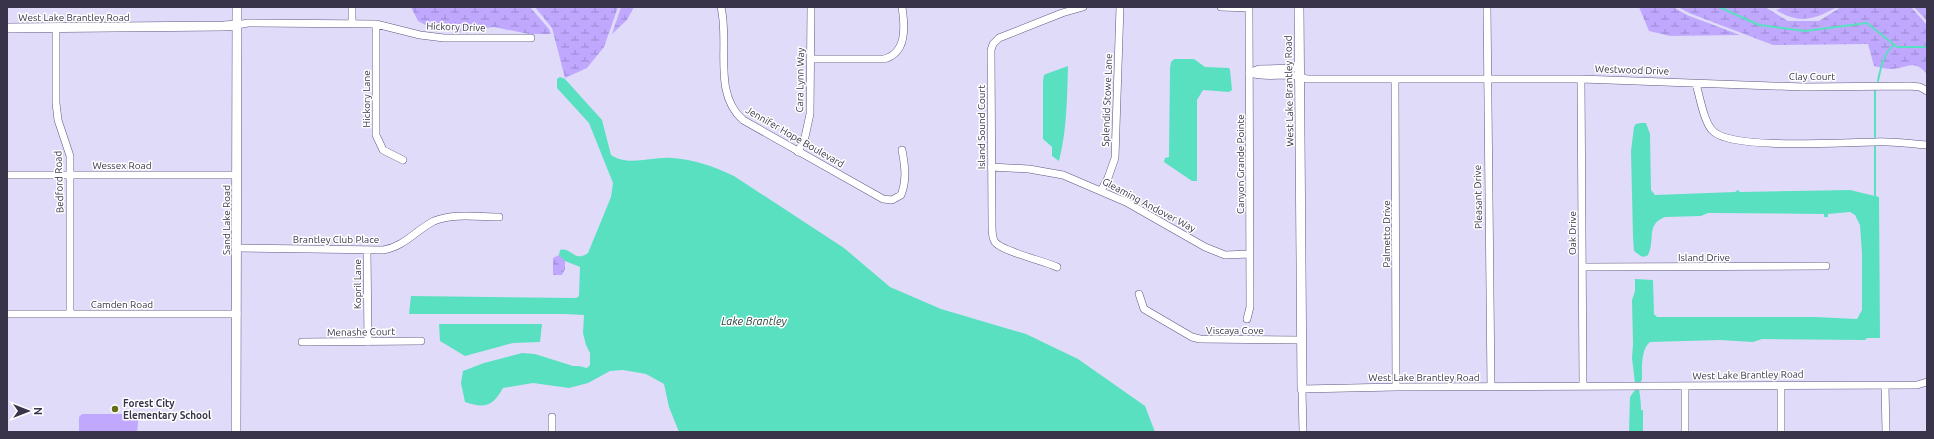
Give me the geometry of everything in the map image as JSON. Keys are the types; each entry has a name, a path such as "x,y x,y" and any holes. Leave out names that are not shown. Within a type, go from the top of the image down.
{"street":[{"name":"Sand Lake Road","path":"236,432 237,7"},
{"path":"352,7 352,24"},
{"name":"Jennifer Hope Boulevard","path":"721,7 725,27 726,95 734,113 743,120 798,152 883,199 892,200 901,195 904,186 905,166 902,150"},
{"name":"Cara Lynn Way","path":"798,152 805,137 810,114 811,7"},
{"path":"811,59 884,59 891,57 902,47 902,7"},
{"name":"Island Sound Court","path":"1057,266 1006,250 996,243 992,226 990,60 993,44 998,38 1012,31 1083,7"},
{"name":"Splendid Stowe Lane","path":"1101,190 1108,178 1115,158 1120,7"},
{"name":"Canyon Grande Pointe","path":"1221,7 1249,8 1250,307 1247,318"},
{"name":"West Lake Brantley Road","path":"1299,7 1302,389 1396,387 1917,385 1927,382"},
{"name":"Pleasant Drive","path":"1487,7 1491,387"},
{"name":"Hickory Drive","path":"237,25 248,23 376,24 420,35 444,38 531,38"},
{"name":"Hickory Lane","path":"376,24 376,135 382,150 403,160"},
{"name":"West Lake Brantley Road","path":"7,28 237,25"},
{"name":"Bedford Road","path":"56,28 56,103 58,120 70,156 70,314"},
{"name":"Westwood Drive","path":"1249,73 1259,69 1300,72 1307,79 1581,79 1653,80 1696,84"},
{"name":"Oak Drive","path":"1581,79 1583,386"},
{"name":"Palmetto Drive","path":"1396,80 1396,387"},
{"path":"1696,84 1708,124 1713,131 1732,140 1781,143 1877,142 1927,145"},
{"name":"Clay Court","path":"1696,84 1803,87 1910,86 1920,87 1927,91"},
{"name":"Gleaming Andover Way","path":"991,167 1029,169 1063,175 1126,202 1205,247 1225,254 1250,254"},
{"name":"Wessex Road","path":"7,175 237,175"},
{"name":"Brantley Club Place","path":"237,248 390,249 400,245 434,221 444,218 499,217"},
{"name":"Kopril Lane","path":"367,250 368,342"},
{"name":"Island Drive","path":"1582,267 1826,266"},
{"name":"Viscaya Cove","path":"1139,294 1144,309 1196,338 1211,340 1302,340"},
{"name":"Camden Road","path":"7,314 237,314"},
{"name":"Menashe Court","path":"302,342 421,341"},
{"path":"1885,385 1886,432"},
{"path":"1685,386 1685,432"},
{"path":"1781,386 1781,432"},
{"path":"1302,389 1303,432"},
{"path":"552,417 552,432"}],"green space":[{"path":"411,7 530,7 549,29 551,34 529,34 494,27 457,32 433,29 418,21"},
{"path":"535,7 618,7 604,47 587,68 565,78 552,28"},
{"path":"621,7 634,7 627,20 612,34"},
{"path":"1639,7 1673,7 1687,15 1740,35 1670,36 1649,31"},
{"path":"1678,7 1765,7 1788,21 1819,21 1841,7 1911,7 1927,25 1927,74 1918,66 1914,65 1897,69 1874,66 1868,44 1773,45 1689,13"},
{"path":"1784,7 1837,7 1821,15 1806,19 1799,19 1776,10"},
{"path":"1914,7 1927,7 1927,21"},
{"path":"559,255 565,260 565,269 562,275 553,275 553,258"},
{"path":"82,414 139,414 137,432 79,432 79,417"}],"water":[{"path":"1174,59 1194,59 1205,67 1229,68 1230,70 1232,90 1229,92 1203,90 1197,100 1197,181 1192,181 1164,162 1165,158 1169,157 1170,68 1171,62"},
{"path":"1068,66 1065,126 1059,161 1052,156 1052,147 1043,139 1043,81 1044,75"},
{"name":"Lake Brantley","path":"560,77 565,79 602,120 611,155 633,161 664,158 688,160 712,167 734,176 844,248 890,287 941,309 1026,334 1078,359 1145,406 1155,432 679,432 669,407 664,384 646,374 623,370 610,371 588,383 569,388 533,383 503,388 496,399 488,404 478,405 465,402 461,383 463,371 484,363 522,353 535,354 573,366 587,368 590,365 590,353 583,333 584,315 409,314 411,296 576,298 579,296 580,267 565,261 559,255 560,250 567,251 576,256 583,256 588,253 611,197 613,183 589,123 557,88 557,79"},
{"path":"1646,123 1650,134 1651,190 1655,195 1735,192 1738,190 1740,192 1850,190 1879,197 1880,338 1867,338 1865,340 1762,339 1753,342 1720,340 1650,342 1645,349 1642,364 1642,379 1639,387 1641,410 1643,410 1643,432 1629,432 1630,397 1635,390 1632,358 1632,300 1635,291 1635,279 1653,280 1654,314 1657,317 1815,317 1857,319 1862,310 1862,254 1860,225 1855,215 1850,212 1828,214 1828,217 1824,217 1824,214 1708,213 1701,216 1665,217 1659,220 1653,228 1648,255 1643,257 1634,251 1631,151 1634,127 1636,124"},
{"path":"439,324 542,324 540,342 513,343 465,356 440,341"}],"waterway":[{"path":"1719,7 1759,25 1805,31 1867,23 1897,47 1927,47"},
{"path":"1878,81 1885,56 1894,45"},
{"path":"1875,91 1875,137"},
{"path":"1875,146 1875,196"}],"place":[{"name":"Forest City Elementary School","path":"115,409"}]}
